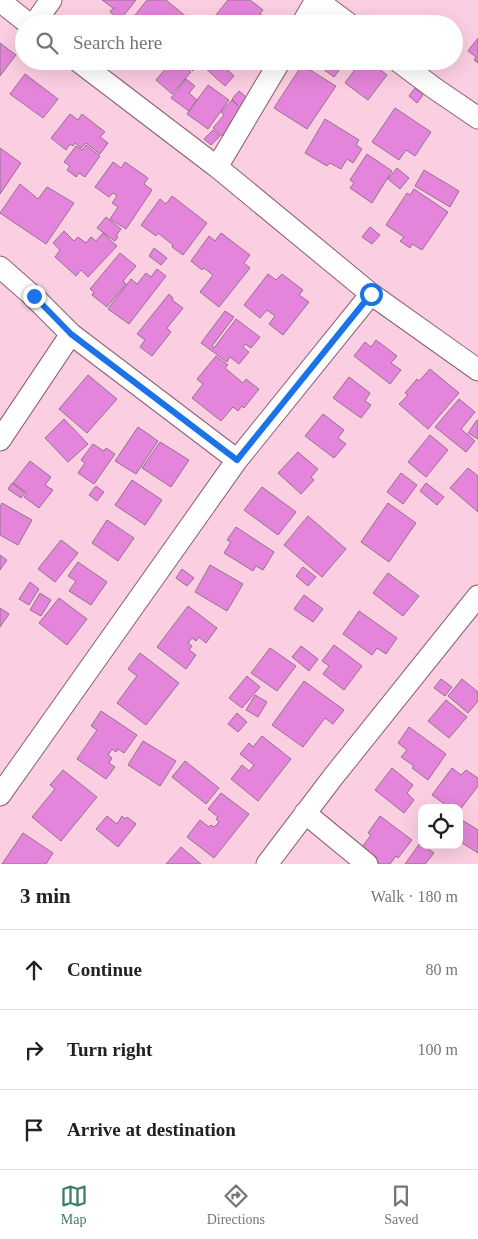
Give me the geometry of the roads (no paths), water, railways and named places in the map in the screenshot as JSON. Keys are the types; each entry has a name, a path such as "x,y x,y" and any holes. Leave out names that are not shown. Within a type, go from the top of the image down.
{"street":[{"path":"40,15 51,0"},
{"path":"308,15 317,0 337,15"},
{"path":"0,2 17,15"},
{"path":"90,70 217,167 371,294 478,370"},
{"path":"217,167 275,70"},
{"path":"410,70 478,118"},
{"path":"0,267 34,296 71,334 237,460"},
{"path":"0,795 237,460 371,294"},
{"path":"0,440 71,334"},
{"path":"267,864 305,813 478,596"},
{"path":"305,813 367,864"}]}
